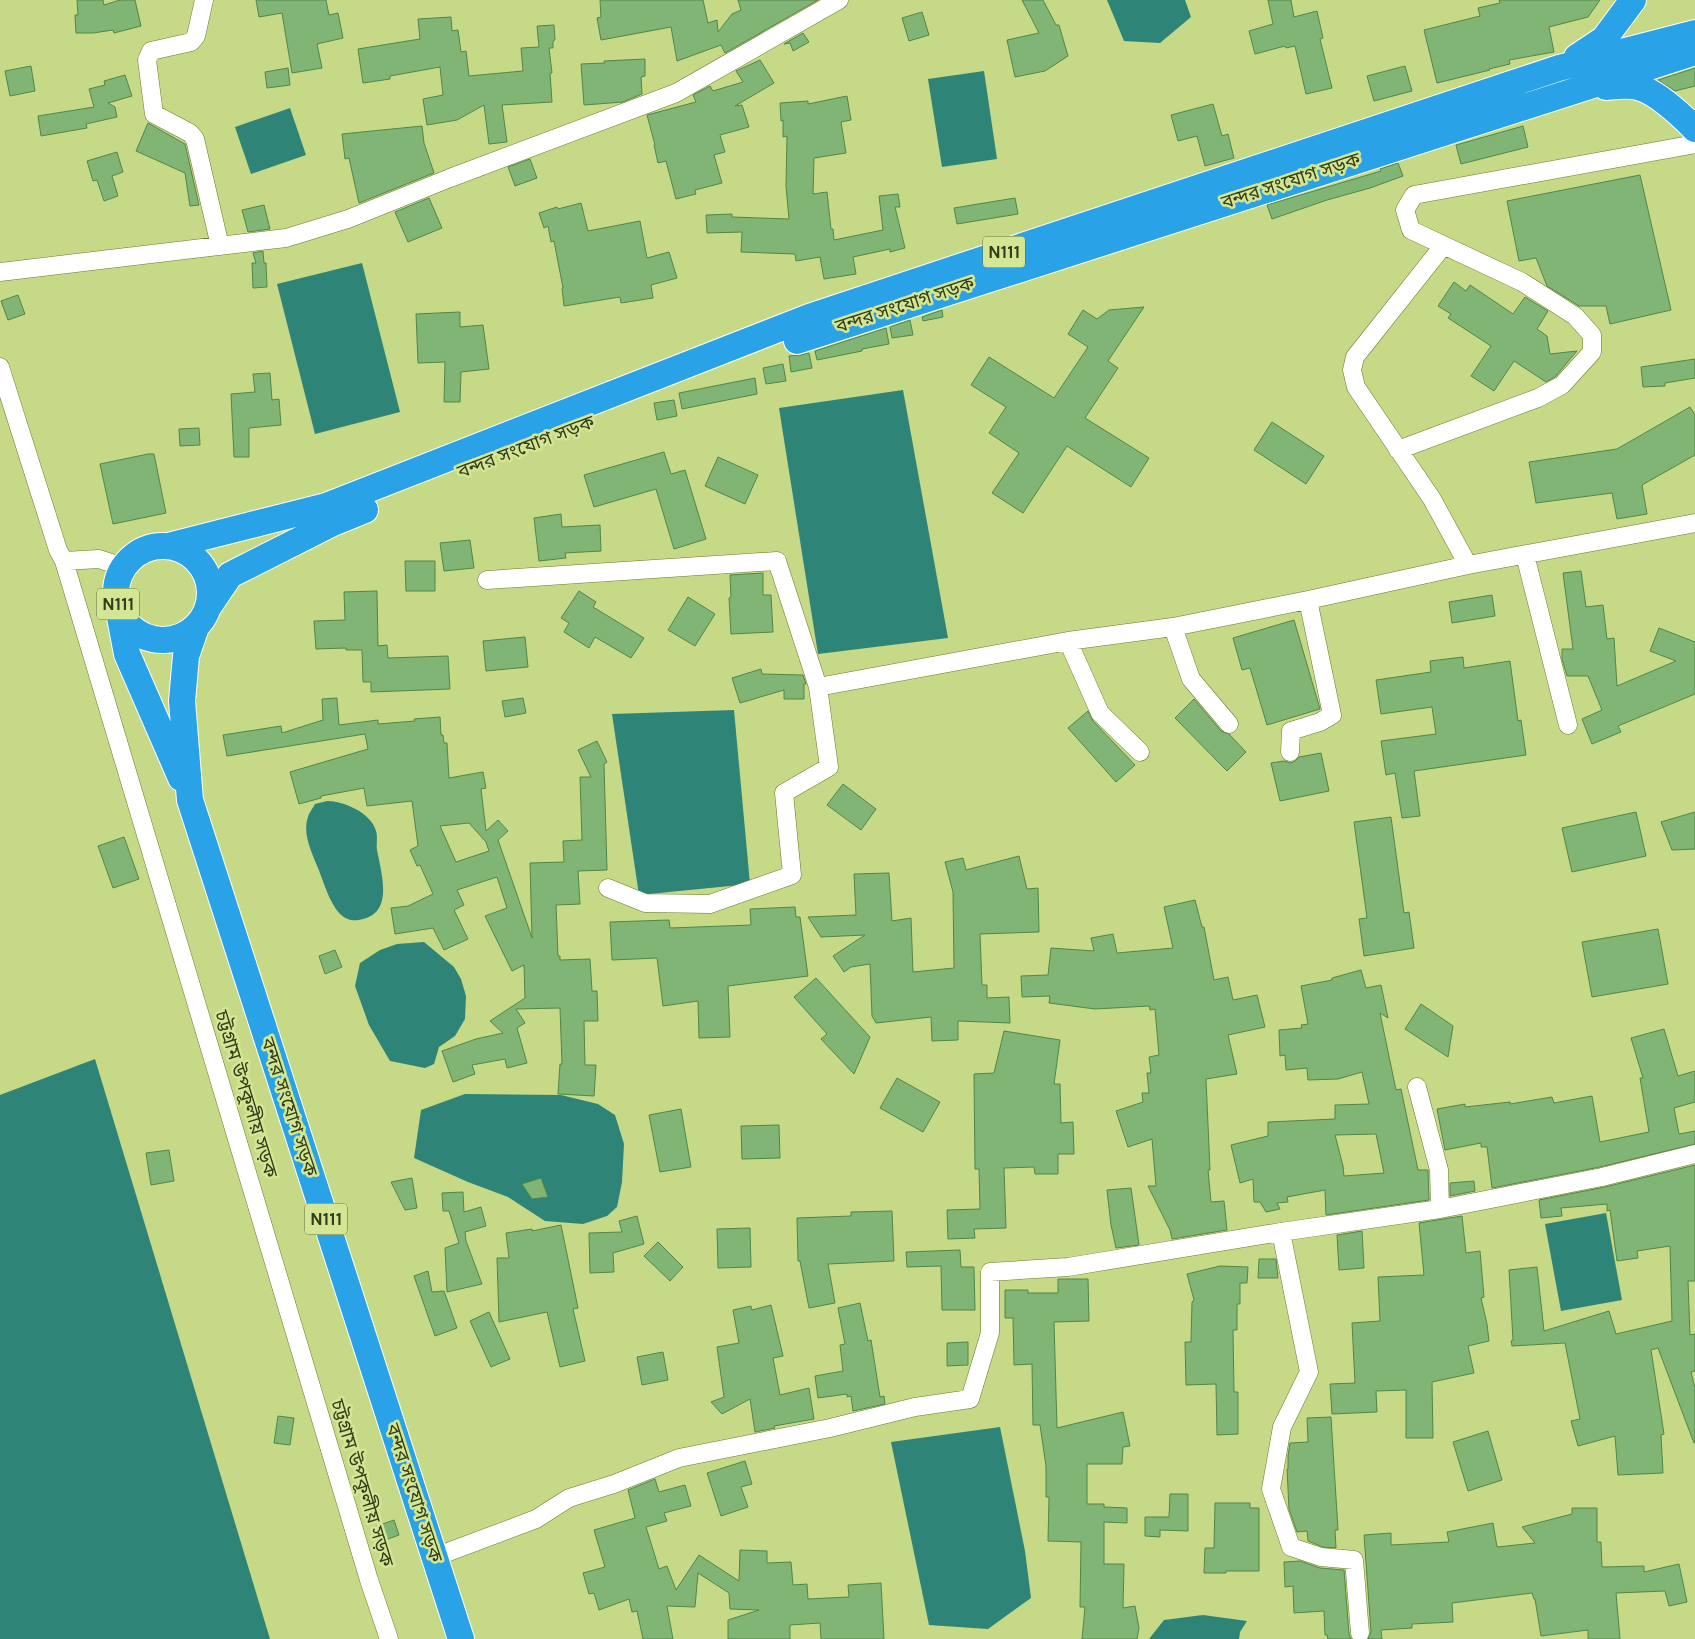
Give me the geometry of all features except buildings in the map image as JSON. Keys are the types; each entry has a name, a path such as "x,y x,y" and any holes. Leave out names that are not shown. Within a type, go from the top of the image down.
{"highway":[{"path":"1559,68 1604,39 1634,0"},
{"name":"বন্দর সংযোগ সড়ক","path":"168,546 326,506 809,317 1559,68 1695,33"},
{"name":"বন্দর সংযোগ সড়ক","path":"461,1639 190,800 182,701 186,656 201,618 230,575 333,523 816,334 1695,52"},
{"path":"1569,92 1623,85 1642,88 1675,110 1695,130"},
{"path":"168,546 182,550 194,557 203,568 209,581 210,596 201,618"},
{"name":"N111","path":"168,546 142,550 123,567 118,578 116,600 127,654 190,800"},
{"name":"N111","path":"116,600 121,614 130,626 141,635 155,639 170,639 184,635 201,618"}],"street":[{"path":"204,0 196,36 191,42 151,51 147,60 154,114 190,132 196,139 220,246"},
{"path":"0,272 286,238 348,219 450,178 676,93 839,0"},
{"path":"1398,450 1538,398 1562,385 1592,352 1592,335 1575,316 1522,282 1411,230 1405,210 1414,195 1695,144"},
{"path":"1443,246 1355,358 1352,370 1356,386 1432,499 1468,565"},
{"name":"চট্টগ্রাম উপকূলীয় সড়ক","path":"0,367 58,550 64,562 360,1551 389,1639"},
{"path":"818,687 1068,641 1173,627 1468,565 1695,523"},
{"path":"1525,555 1568,725"},
{"path":"64,562 99,559 123,567"},
{"path":"487,580 777,561 818,687 829,767 784,793 792,875 710,904 645,903 608,888"},
{"path":"1290,752 1291,731 1320,722 1332,715 1308,600"},
{"path":"1173,627 1191,680 1229,724"},
{"path":"1068,641 1100,713 1140,752"},
{"path":"1417,1087 1439,1170 1440,1209"},
{"path":"435,1557 536,1519 569,1498 614,1484 679,1458 830,1428 915,1407 970,1399 990,1333 990,1272 1068,1267 1281,1232 1440,1209 1602,1177 1695,1154"},
{"path":"1281,1232 1309,1372 1282,1427 1271,1489 1291,1547 1321,1557 1354,1560 1360,1633"}],"water":[{"path":"1107,0 1185,0 1191,17 1160,43 1124,41"},
{"path":"984,71 997,159 942,167 928,79"},
{"path":"290,108 306,155 251,174 235,127"},
{"path":"362,263 400,412 315,434 277,284"},
{"path":"903,390 948,638 818,654 779,408"},
{"path":"734,710 750,884 639,895 612,714"},
{"path":"327,801 341,803 356,809 369,819 376,831 377,850 383,880 382,900 379,908 373,915 363,919 347,919 335,908 308,843 306,823 309,815 315,804"},
{"path":"424,942 454,967 461,979 466,996 465,1019 455,1036 439,1047 434,1064 425,1068 390,1061 369,1025 355,986 360,963 380,950 397,944"},
{"path":"95,1059 270,1639 0,1639 0,1095"},
{"path":"465,1094 561,1095 598,1104 615,1115 624,1144 622,1182 617,1207 607,1216 583,1224 545,1221 508,1197 414,1158 421,1110"},
{"path":"1606,1213 1622,1300 1561,1311 1545,1224"},
{"path":"1000,1427 1025,1551 1031,1598 988,1629 929,1625 891,1442"},
{"path":"1203,1615 1247,1621 1240,1632 1239,1639 1149,1639 1164,1620"}]}
